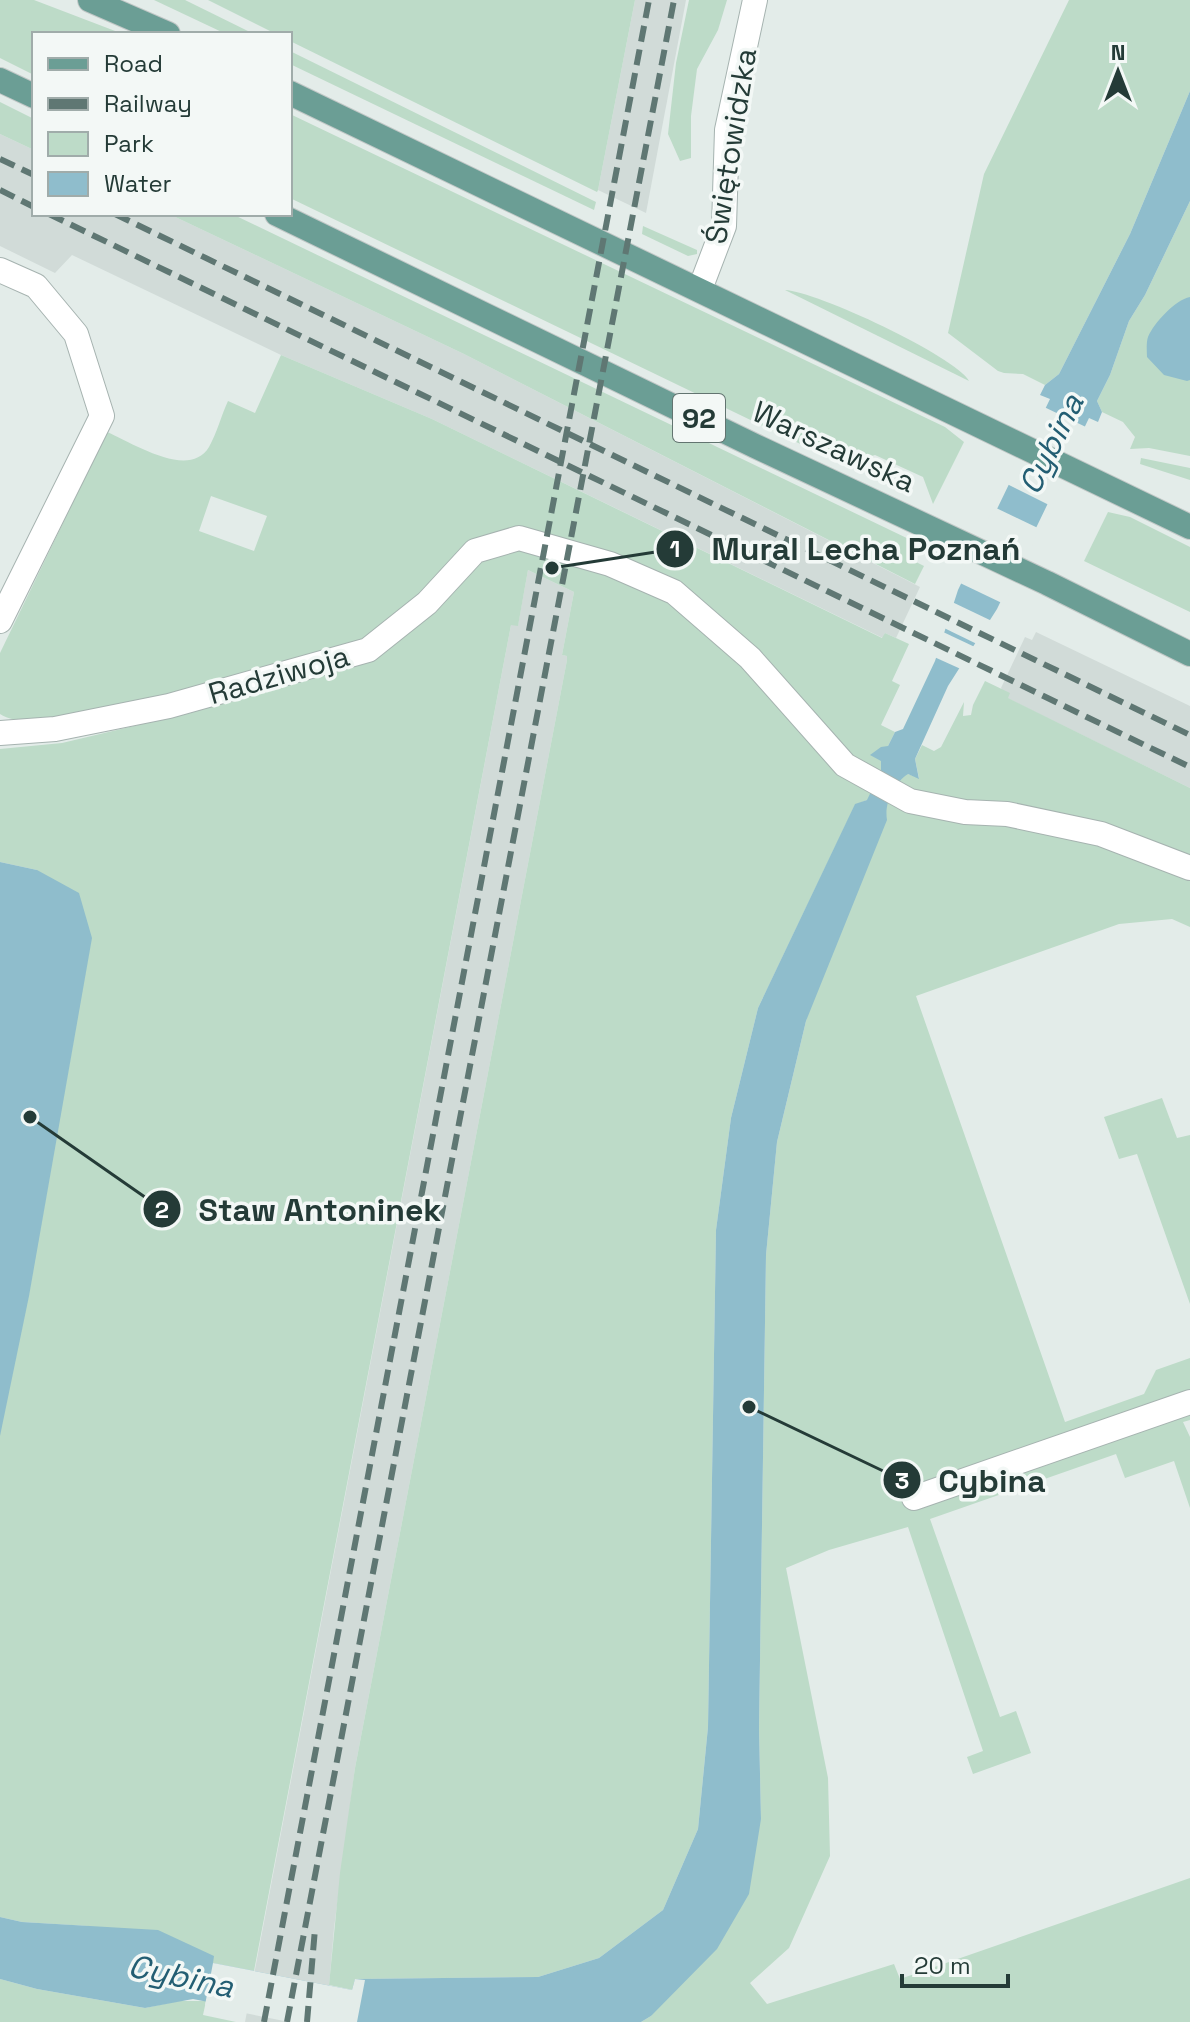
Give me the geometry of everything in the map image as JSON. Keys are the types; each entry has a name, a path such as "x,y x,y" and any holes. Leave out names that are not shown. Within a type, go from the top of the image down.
{"main road":[{"path":"90,0 163,32"},
{"path":"0,80 32,95"},
{"path":"292,94 1190,527"},
{"name":"Warszawska","path":"281,216 1190,654"}],"street":[{"name":"Świętowidzka","path":"700,289 724,226 727,130 755,0"},
{"path":"0,270 36,286 76,334 102,416 0,621"},
{"name":"Radziwoja","path":"0,733 55,729 169,706 368,650 427,603 475,551 519,538 610,564 674,592 750,658 845,765 910,801 965,812 1007,814 1101,834 1190,868"},
{"path":"914,1498 1190,1402"}],"shaded area":[{"path":"635,0 686,0 646,213 598,190"},
{"path":"0,134 32,149 32,216 173,216 464,354 920,587 896,638 885,633 883,638 432,419 281,355 72,255 55,273 0,246"},
{"path":"528,570 574,592 562,655 567,656 567,660 355,1768 334,1928 326,2022 245,2022 511,625 518,625"},
{"path":"1036,632 1190,706 1190,788 1007,698 1001,688 1025,637 1032,640"}],"green space":[{"path":"0,0 34,0 118,32 32,32 32,74 0,58"},
{"path":"154,0 185,0 250,32 222,32"},
{"path":"208,0 635,0 597,192 292,42 292,32 272,32"},
{"path":"689,0 727,0 718,30 697,69 691,116 691,158 680,161 668,134 676,63"},
{"path":"1069,0 1190,0 1190,91 1130,234 1059,374 1045,385 1023,374 998,371 948,333 984,174"},
{"path":"292,52 596,202 594,210 292,65"},
{"path":"0,102 32,118 32,149 0,134"},
{"path":"292,115 945,427 964,442 933,504 923,477 875,455 844,465 292,199"},
{"path":"1190,201 1190,456 1149,448 1130,449 1135,437 1123,422 1102,412 1097,401 1110,375 1129,321 1145,295"},
{"path":"173,216 236,216 915,542 908,558 924,566 915,584 464,354"},
{"path":"643,226 697,250 697,254 688,256 642,234"},
{"path":"785,290 825,301 883,326 939,356 969,381"},
{"path":"281,355 432,419 882,638 885,633 909,644 892,681 900,685 881,725 895,732 888,746 908,774 919,778 915,759 922,745 934,751 941,747 964,702 963,716 971,715 985,681 1010,693 1008,698 1190,788 1190,927 1172,919 1119,924 916,996 1065,1422 1144,1394 1156,1370 1190,1358 1190,1420 1183,1422 1190,1437 1190,1508 1174,1461 1125,1478 1116,1454 930,1519 1000,1717 1016,1711 1031,1753 973,1774 967,1757 983,1751 908,1527 829,1550 786,1568 828,1778 830,1856 789,1948 750,1983 767,2004 894,1964 900,1979 1190,1878 1190,2022 641,2022 651,2016 761,1819 759,1728 766,1255 777,1142 806,1021 867,800 855,805 758,1008 731,1118 716,1230 708,1727 698,1829 663,1910 599,1958 538,1977 355,1979 353,1990 329,1985 340,1873 355,1768 567,660 567,656 562,655 574,592 528,570 518,626 511,625 254,1971 213,1963 88,1926 22,1922 0,1917 0,1385 37,870 0,862 0,749 62,743 176,716 171,693 83,715 35,721 15,720 0,714 0,653 107,432 160,456 188,460 200,456 209,447 228,401 255,413","holes":["211,496 267,516 254,551 199,531"]},
{"path":"1141,458 1190,468 1190,480 1140,464"},
{"path":"1108,512 1130,517 1190,547 1190,612 1084,561"},
{"path":"1162,1098 1177,1138 1190,1135 1190,1304 1137,1154 1119,1159 1104,1117"},
{"path":"0,1979 37,1989 145,2008 178,2001 206,2001 203,2015 236,2022 0,2022"}],"water":[{"path":"1190,91 1190,201 1145,295 1129,321 1110,375 1097,401 1102,412 1098,422 1089,418 997,609 948,686 915,759 919,779 908,774 891,794 887,820 806,1021 777,1142 766,1255 759,1728 761,1819 749,1894 717,1949 651,2016 641,2022 309,2022 193,1999 145,2008 37,1989 0,1979 0,1917 22,1922 158,1930 214,1956 213,1963 352,1990 355,1979 538,1977 599,1958 663,1910 698,1829 708,1727 716,1230 731,1118 758,1008 855,804 867,800 881,771 881,761 870,755 888,746 895,732 903,729 935,661 958,590 1050,399 1040,395 1045,385 1059,374 1130,234"},
{"path":"1190,297 1190,380 1187,381 1164,375 1147,357 1147,344 1151,331 1160,319 1172,307"},
{"path":"0,862 37,870 79,893 92,938 29,1296 0,1436"}],"pier":[{"path":"1042,406 1088,428 1051,506 1005,483"},
{"path":"994,507 1040,529 1004,604 958,582"},
{"path":"950,601 994,622 979,645 942,627"},
{"path":"941,631 977,648 963,670 932,656"},
{"path":"213,1963 352,1990 355,1979 365,1980 357,2022 289,2022 205,2005"}],"railway":[{"path":"264,2022 649,0"},
{"path":"287,2022 674,0"},
{"path":"0,159 32,174"},
{"path":"0,190 32,206"},
{"path":"53,216 1190,767"},
{"path":"119,216 1190,735"},
{"path":"307,2022 315,1929"}],"place":[{"name":"Mural Lecha Poznań","path":"552,568"},
{"name":"Staw Antoninek","path":"30,1117"},
{"name":"Cybina","path":"749,1407"}]}
